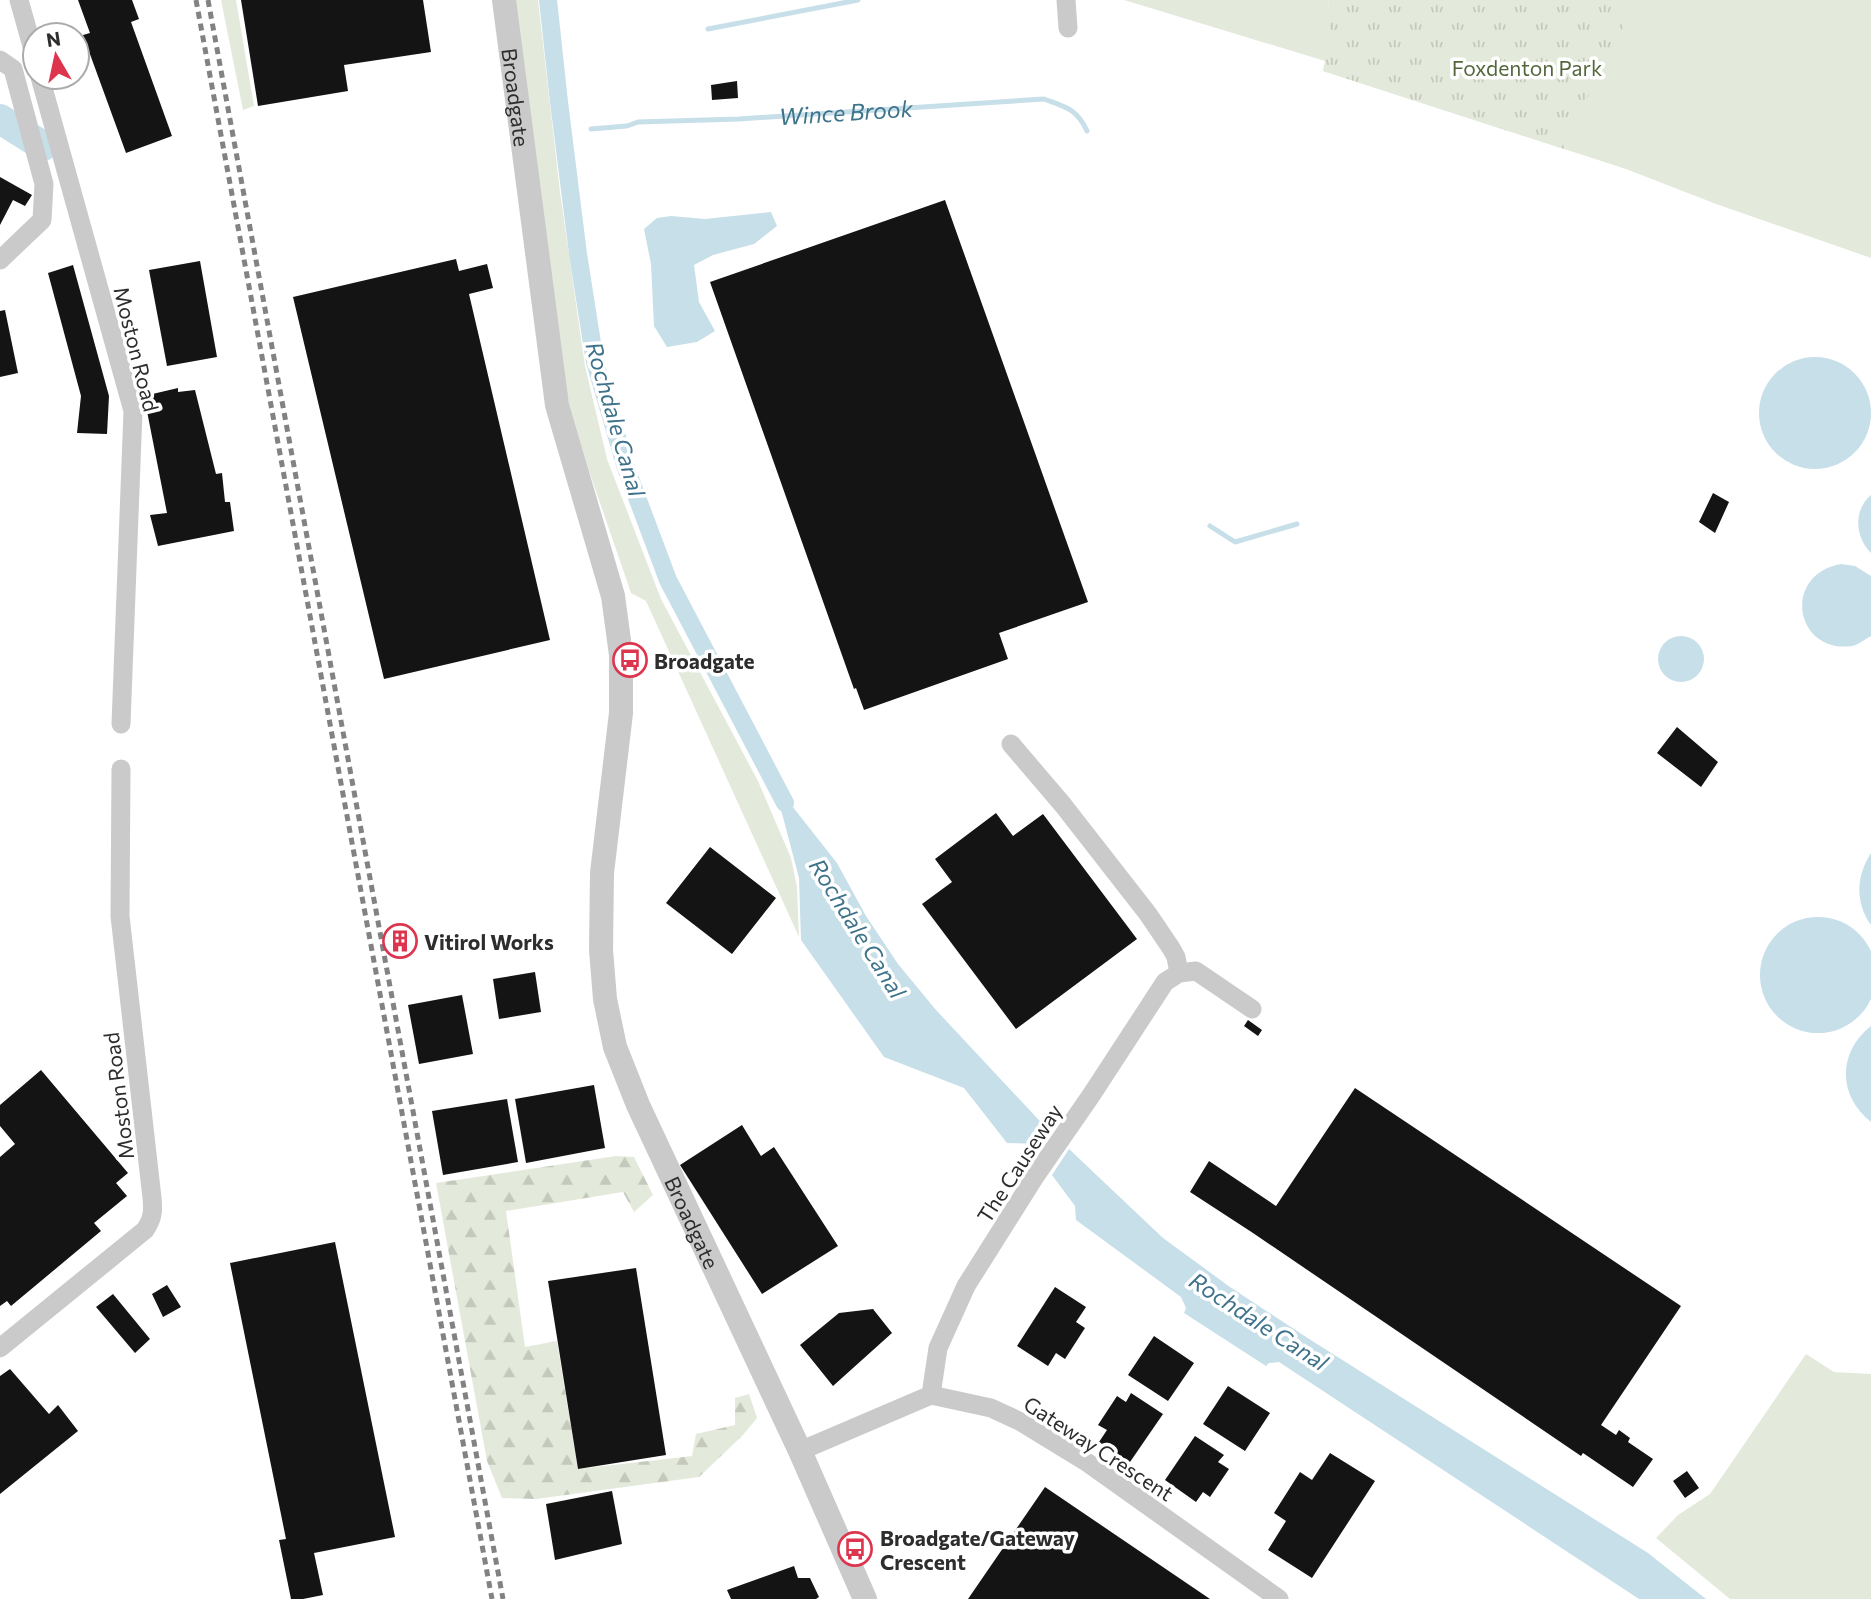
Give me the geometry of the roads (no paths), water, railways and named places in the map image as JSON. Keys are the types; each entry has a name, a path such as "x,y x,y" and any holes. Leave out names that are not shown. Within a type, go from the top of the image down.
{"street":[{"path":"19,0 25,21"},
{"name":"Broadgate","path":"504,0 557,405 613,596 621,655 621,713 602,873 601,950 605,999 615,1047 638,1105 800,1451 865,1599"},
{"path":"1066,0 1068,28"},
{"path":"0,260 42,220 44,184 6,64"},
{"name":"Moston Road","path":"44,91 133,411 121,724"},
{"path":"1012,744 1148,915 1176,957 1179,973 1196,971 1252,1009"},
{"name":"Moston Road","path":"0,1348 145,1230 151,1221 151,1189 120,916 121,769"},
{"name":"The Causeway","path":"932,1395 938,1348 966,1286 1036,1175 1166,982 1179,973"},
{"path":"800,1451 932,1395"},
{"name":"Gateway Crescent","path":"932,1395 990,1408 1021,1422 1088,1463 1279,1599"}],"water":[{"path":"771,212 777,226 754,244 713,255 694,265 699,302 715,331 697,342 667,347 654,326 651,264 644,229 657,218 671,216 705,219"},
{"path":"1815,357 1837,361 1855,373 1867,391 1871,413 1867,435 1855,453 1837,465 1815,469 1793,465 1775,453 1763,435 1759,413 1763,391 1775,373 1793,361"},
{"path":"1871,495 1871,553 1862,539 1858,524 1861,508"},
{"path":"1841,564 1855,566 1871,576 1871,636 1852,646 1833,645 1818,638 1808,626 1803,612 1803,597 1809,583 1822,571"},
{"path":"1681,636 1698,642 1704,659 1698,676 1681,682 1664,676 1658,659 1664,642"},
{"path":"774,783 837,863 866,916 898,964 936,1010 1051,1133 1044,1144 1007,1143 964,1088 884,1057 801,940 799,878"},
{"path":"1871,853 1871,925 1862,908 1859,889 1862,871"},
{"path":"1818,917 1840,922 1859,934 1871,953 1876,975 1871,997 1859,1016 1840,1028 1818,1033 1796,1028 1777,1016 1765,997 1760,975 1765,953 1777,934 1796,922"},
{"path":"1871,1026 1871,1122 1852,1099 1846,1074 1852,1048"},
{"path":"1069,1149 1163,1238 1230,1287 1648,1553 1706,1599 1639,1599 1279,1362 1266,1366 1184,1313 1186,1308 1181,1297 1076,1220 1075,1206 1052,1175"}],"waterway":[{"name":"Rochdale Canal","path":"548,0 578,254 595,362 626,468 668,580 785,803"},
{"path":"708,29 858,0"},
{"name":"Wince Brook","path":"591,129 627,126 638,122 739,119 1044,99 1075,113 1087,131"},
{"name":"Wince Brook","path":"0,119 43,146"},
{"name":"Wince Brook","path":"1210,526 1235,542 1297,524"}],"railway":[{"path":"196,0 492,1599"},
{"path":"208,0 503,1599"}],"place":[{"name":"Broadgate","path":"630,660"},
{"name":"Vitirol Works","path":"400,941"},
{"name":"Broadgate/Gateway Crescent","path":"855,1549"}],"park label":[{"name":"Foxdenton Park","path":"1527,67"}]}
